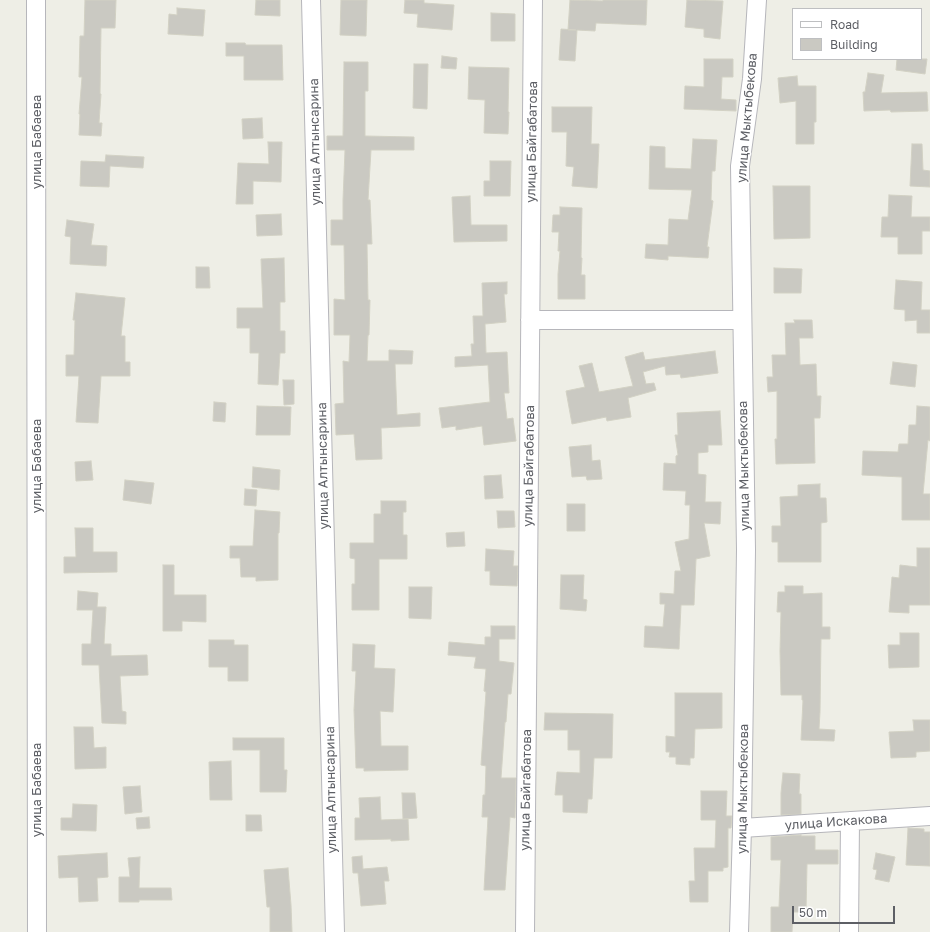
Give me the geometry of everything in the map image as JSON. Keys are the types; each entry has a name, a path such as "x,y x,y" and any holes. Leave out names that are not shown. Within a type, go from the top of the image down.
{"street":[{"name":"улица Бабаева","path":"36,0 37,932"},
{"name":"улица Алтынсарина","path":"311,0 335,932"},
{"name":"улица Байгабатова","path":"525,932 533,0"},
{"name":"улица Мыктыбекова","path":"739,932 746,550 740,166 752,79 757,0"},
{"path":"530,320 742,320"},
{"name":"улица Искакова","path":"742,828 930,816"},
{"path":"849,932 850,821"}],"building":[{"path":"85,0 116,0 115,28 101,28 101,94 99,123 102,123 101,136 79,135 82,77 79,77 80,36 84,36"},
{"path":"256,0 280,0 280,16 255,15"},
{"path":"341,0 367,0 366,36 340,35"},
{"path":"405,0 424,0 424,3 454,5 452,30 417,27 418,14 404,13"},
{"path":"570,0 647,0 646,25 596,23 595,31 577,30 575,61 559,60 561,29 568,29"},
{"path":"687,0 723,1 720,39 704,37 704,29 685,27"},
{"path":"177,8 205,10 203,36 168,34 169,14 177,15"},
{"path":"491,13 515,14 515,41 491,41"},
{"path":"226,43 245,43 246,45 282,45 283,80 244,80 244,56 226,56"},
{"path":"442,56 457,58 456,69 441,68"},
{"path":"704,59 733,59 733,77 722,77 721,99 736,100 736,111 684,109 685,86 704,87"},
{"path":"927,59 925,74 896,70 897,60"},
{"path":"344,62 368,62 368,91 365,91 365,136 414,137 414,150 371,150 368,200 370,200 372,244 367,244 368,300 370,300 367,361 389,361 389,350 413,351 412,364 395,364 397,415 420,413 420,426 381,428 382,459 356,460 354,434 336,435 335,404 344,403 343,361 349,362 350,335 334,335 334,299 345,300 344,245 331,245 331,220 343,220 345,150 327,150 327,136 343,136"},
{"path":"414,64 428,64 427,109 413,108"},
{"path":"469,67 509,68 508,134 484,133 485,100 468,99"},
{"path":"868,73 884,75 881,93 927,92 928,111 864,111 863,92 865,92"},
{"path":"797,76 798,86 816,86 816,122 814,122 814,144 796,144 796,101 780,103 778,78"},
{"path":"552,107 592,107 591,144 599,144 597,188 572,186 574,167 566,166 567,132 552,132"},
{"path":"262,118 263,138 243,139 242,119"},
{"path":"693,139 717,140 715,171 712,171 711,200 713,201 707,247 709,247 708,258 668,256 668,260 645,258 646,244 668,245 669,219 688,220 692,190 649,189 650,146 665,147 665,168 691,169"},
{"path":"268,142 282,142 281,182 253,181 253,204 236,204 238,163 269,164"},
{"path":"912,144 922,144 923,170 930,171 930,187 910,186"},
{"path":"106,155 144,157 143,168 110,166 109,187 80,186 81,161 105,162"},
{"path":"490,161 511,161 510,196 484,196 484,181 490,181"},
{"path":"773,186 810,186 810,238 774,239"},
{"path":"889,195 912,196 911,217 930,217 930,231 922,231 922,254 898,254 898,237 881,237 882,217 888,217"},
{"path":"470,196 471,225 507,225 507,241 454,242 452,197"},
{"path":"560,207 582,208 581,275 585,275 585,299 558,299 560,251 558,251 559,232 552,232 553,215 560,215"},
{"path":"281,214 282,235 257,236 256,215"},
{"path":"67,220 94,224 91,245 107,246 106,266 70,264 71,237 65,236"},
{"path":"284,258 285,302 280,302 280,331 285,331 285,353 280,353 278,385 258,384 259,353 250,353 250,328 237,328 237,308 263,308 261,259"},
{"path":"196,267 209,267 210,288 196,288"},
{"path":"774,268 802,269 801,293 774,293"},
{"path":"896,280 922,282 921,310 930,310 930,333 917,333 917,320 905,321 905,310 894,309"},
{"path":"507,282 507,294 504,294 506,322 485,324 486,353 507,352 509,393 504,393 507,419 513,418 516,441 484,445 482,426 456,430 456,426 442,428 439,408 490,402 488,365 455,367 455,357 472,356 471,344 474,344 473,316 483,316 482,283"},
{"path":"76,293 125,298 121,336 125,336 125,362 130,362 130,376 101,376 98,423 76,422 79,376 66,376 66,355 74,355 75,320 73,320"},
{"path":"794,320 812,320 813,338 799,338 800,365 816,364 817,396 821,396 820,418 814,418 815,463 776,464 775,439 777,439 777,391 768,392 767,377 773,377 772,355 786,355 785,323 795,323"},
{"path":"715,351 718,373 681,378 680,374 666,375 665,366 643,372 646,384 654,383 656,390 628,398 631,417 607,421 606,417 572,424 566,391 585,387 579,366 592,363 599,392 633,386 625,357 643,352 645,360"},
{"path":"893,362 917,365 915,387 890,384"},
{"path":"283,380 294,380 294,404 284,405"},
{"path":"214,402 226,403 225,422 213,421"},
{"path":"257,406 291,407 290,435 256,435"},
{"path":"917,406 930,407 930,441 928,440 923,494 930,494 930,520 902,520 902,477 862,475 863,451 898,452 899,444 908,444 909,425 916,425"},
{"path":"720,411 722,445 708,445 708,452 698,453 698,474 706,475 705,502 721,502 720,524 704,523 710,556 696,559 694,605 681,605 679,649 644,647 645,626 663,627 665,604 660,604 660,593 674,594 675,571 681,571 675,542 689,539 690,505 685,505 686,491 663,490 664,463 676,464 676,456 678,455 675,435 678,435 677,413"},
{"path":"591,445 592,461 600,460 602,479 587,480 586,476 572,477 569,447"},
{"path":"91,461 93,480 76,481 75,462"},
{"path":"253,467 280,470 279,490 252,487"},
{"path":"501,475 503,498 485,499 484,476"},
{"path":"125,480 154,483 151,504 123,500"},
{"path":"820,484 820,498 826,498 827,522 821,523 821,562 778,562 778,542 772,542 772,526 781,526 780,497 798,496 798,485"},
{"path":"245,489 257,490 256,506 244,505"},
{"path":"381,501 406,501 406,512 403,512 403,535 407,535 407,559 379,559 379,610 352,610 352,584 355,584 355,559 350,558 350,543 374,543 374,514 381,514"},
{"path":"567,504 585,504 585,531 567,531"},
{"path":"255,510 280,512 278,533 278,580 256,581 256,577 241,577 240,558 230,558 230,546 253,546"},
{"path":"497,511 514,511 515,527 498,528"},
{"path":"75,528 93,528 93,552 117,552 117,572 64,573 64,557 76,557"},
{"path":"464,532 465,546 447,547 446,533"},
{"path":"917,548 930,548 930,605 909,605 909,613 889,612 892,577 899,578 900,565 917,567"},
{"path":"486,549 514,551 513,566 518,566 517,586 490,585 490,571 485,571"},
{"path":"163,565 174,565 174,595 206,595 206,622 182,621 182,631 163,631"},
{"path":"561,575 584,575 583,599 587,600 586,611 560,609"},
{"path":"785,586 803,586 803,594 822,593 822,627 830,627 830,639 821,639 819,729 835,730 834,741 801,740 802,695 781,695 781,612 777,612 778,592 785,592"},
{"path":"409,587 432,587 431,619 409,618"},
{"path":"78,591 98,593 97,607 106,607 104,644 111,644 111,656 147,655 148,675 120,676 122,711 126,712 126,724 102,723 99,665 82,665 82,644 91,644 93,610 77,610"},
{"path":"491,626 515,626 515,639 499,639 499,661 514,663 511,694 508,694 501,778 516,778 515,818 510,817 505,890 484,890 488,817 482,817 483,795 485,795 486,766 481,765 486,669 474,668 476,657 448,655 449,642 485,645 485,637 491,637"},
{"path":"900,633 919,633 919,667 889,668 888,645 900,645"},
{"path":"209,640 234,640 234,645 248,645 248,681 228,681 228,667 209,667"},
{"path":"353,644 375,645 374,668 395,669 393,712 380,711 381,746 408,746 408,770 364,771 364,768 356,768 354,710 356,671 352,671"},
{"path":"675,693 722,693 722,728 695,729 694,758 690,758 690,765 676,764 676,757 669,757 670,752 666,752 666,736 675,737"},
{"path":"545,713 613,714 612,758 594,758 592,799 588,799 587,813 563,812 563,795 555,795 557,772 580,773 580,750 568,750 568,730 544,730"},
{"path":"913,720 930,720 930,751 916,752 916,757 891,758 889,732 914,731"},
{"path":"74,727 93,727 94,748 106,747 106,768 75,769"},
{"path":"233,738 284,738 284,770 287,770 286,792 260,792 260,750 233,750"},
{"path":"231,761 232,800 210,800 209,762"},
{"path":"783,773 800,774 799,794 801,794 801,814 781,815"},
{"path":"140,786 142,812 125,814 123,787"},
{"path":"701,791 727,791 726,816 732,816 731,828 728,828 728,867 723,868 723,871 708,871 708,902 690,902 689,881 695,881 694,848 715,848 716,820 701,820"},
{"path":"402,793 415,793 417,818 403,819"},
{"path":"380,797 381,820 408,819 409,840 355,840 355,818 360,818 359,798"},
{"path":"73,804 97,805 96,831 61,830 61,818 72,818"},
{"path":"246,815 261,815 262,831 246,831"},
{"path":"149,817 150,828 137,829 136,818"},
{"path":"908,828 924,829 924,832 930,832 930,866 906,865"},
{"path":"801,835 815,836 815,850 838,850 838,864 807,864 806,912 793,912 792,932 771,932 771,907 779,907 781,860 771,860 771,837"},
{"path":"107,853 108,877 97,878 98,901 79,902 78,877 59,878 58,856"},
{"path":"876,853 895,857 889,882 875,879 877,870 873,869"},
{"path":"362,856 363,869 387,867 389,881 384,881 386,904 361,906 358,873 353,873 352,857"},
{"path":"140,857 139,888 171,888 172,900 139,900 139,902 119,902 119,877 130,877 128,858"},
{"path":"288,868 292,932 270,932 270,907 267,907 264,870"}]}
